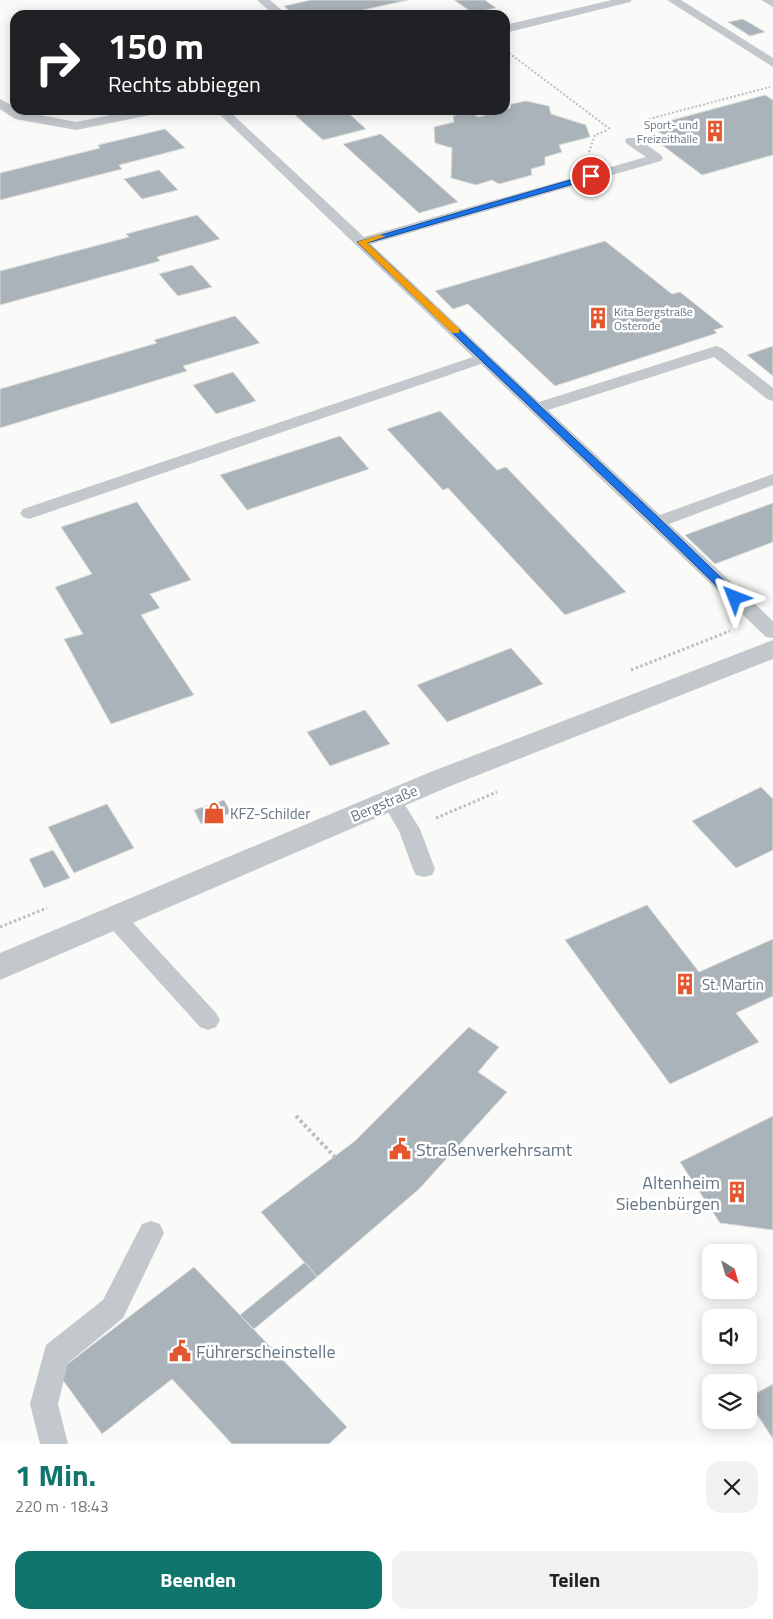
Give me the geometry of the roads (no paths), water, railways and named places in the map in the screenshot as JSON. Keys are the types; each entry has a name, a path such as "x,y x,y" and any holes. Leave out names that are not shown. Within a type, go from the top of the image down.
{"street":[{"name":"Bergstraße","path":"0,967 438,780 773,649"}],"lane":[{"path":"263,0 275,10"},
{"path":"510,28 626,0"},
{"path":"673,0 773,63"},
{"path":"767,0 773,4"},
{"path":"18,115 76,126 130,115"},
{"path":"226,115 773,632"},
{"path":"361,242 656,158 632,141"},
{"path":"537,408 716,351 773,396"},
{"path":"28,513 484,358"},
{"path":"658,522 773,479"},
{"path":"391,800 409,829 424,870"},
{"path":"115,918 208,1020"},
{"path":"54,1444 44,1404 56,1355 114,1309 151,1233"}],"place":[{"name":"Sport- und Freizeithalle","path":"715,131"},
{"name":"Kita Bergstraße Osterode","path":"598,318"},
{"name":"KFZ-Schilder","path":"214,813"},
{"name":"St. Martin","path":"685,984"},
{"name":"Straßenverkehrsamt","path":"400,1149"},
{"name":"Altenheim Siebenbürgen","path":"737,1192"},
{"name":"Führerscheinstelle","path":"180,1351"}]}
